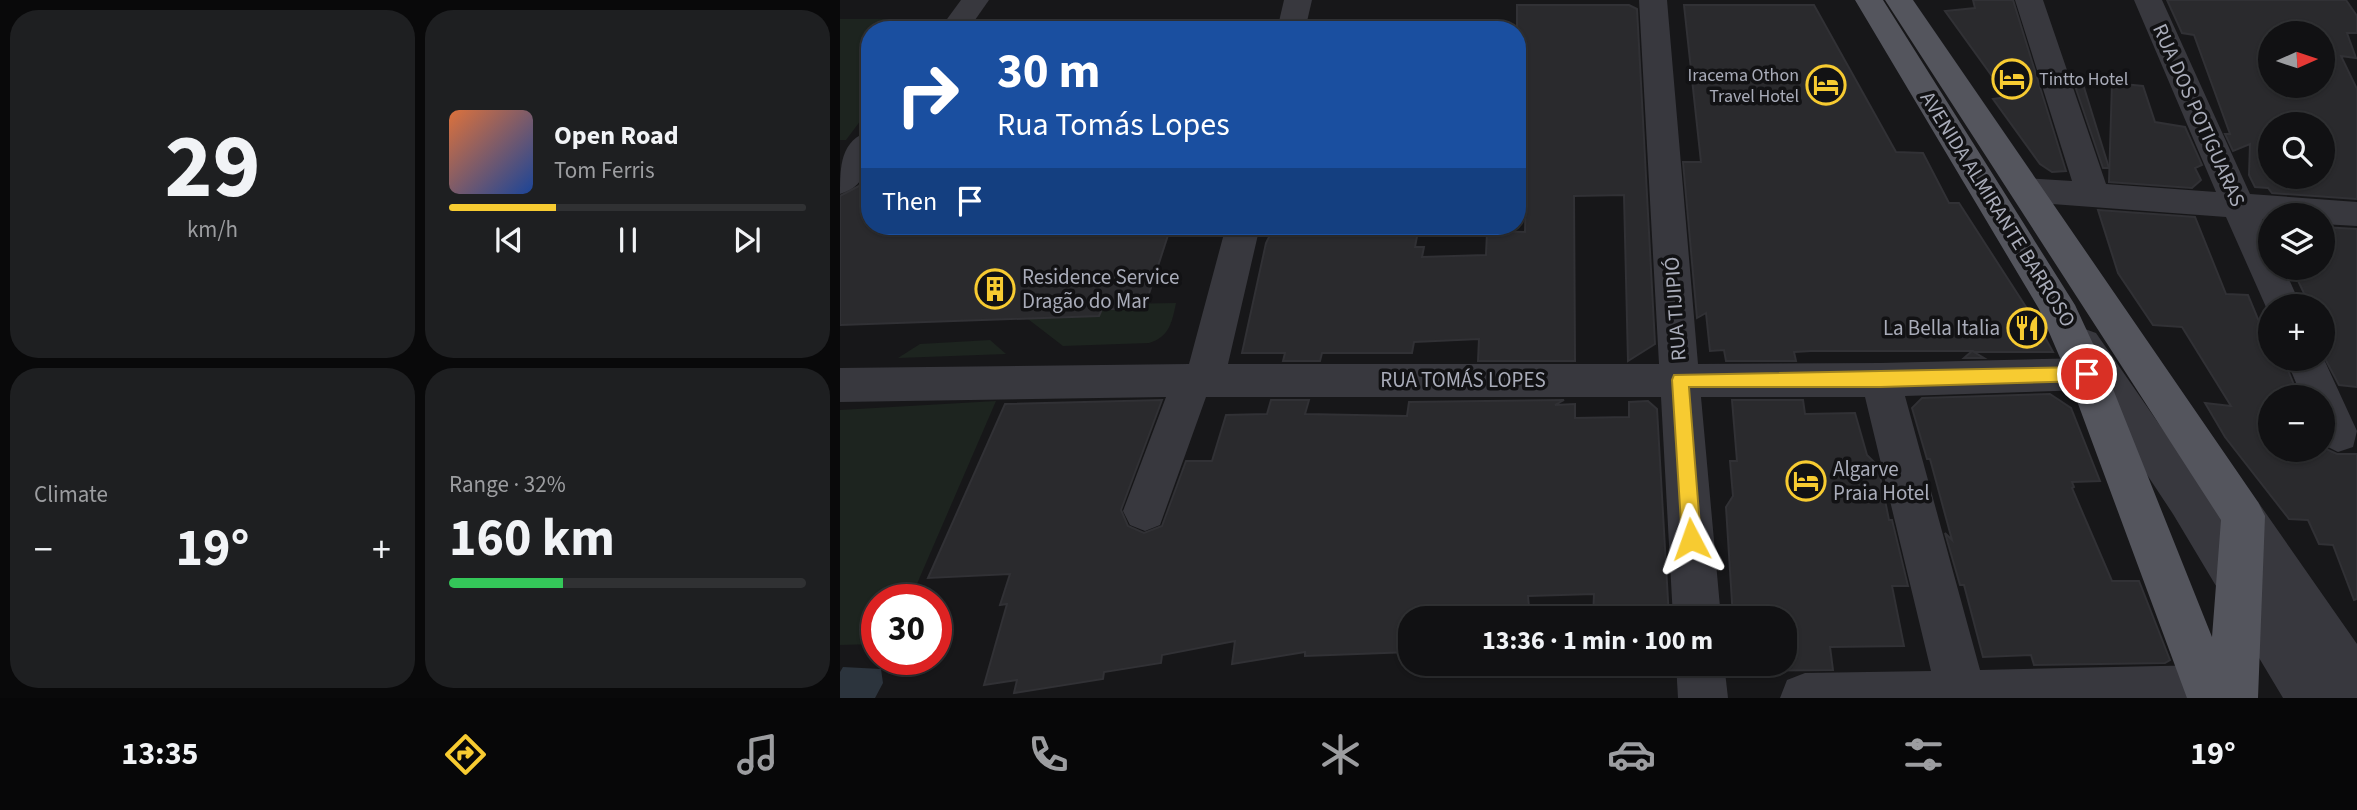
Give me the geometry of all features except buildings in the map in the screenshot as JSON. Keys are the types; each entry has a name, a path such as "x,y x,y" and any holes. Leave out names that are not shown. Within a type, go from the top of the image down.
{"main road":[{"name":"AVENIDA ALMIRANTE BARROSO","path":"1869,0 2056,305"},
{"name":"AVENIDA ALMIRANTE BARROSO","path":"1899,0 2243,516"},
{"path":"2056,305 2087,374 2218,696"},
{"path":"2218,696 2239,582 2243,516"}],"street":[{"path":"960,21 975,0"},
{"path":"1293,21 1298,0"},
{"name":"RUA TIJIPIÓ","path":"1653,0 1696,606"},
{"path":"2029,0 2093,195"},
{"name":"RUA DOS POTIGUARAS","path":"2148,0 2278,294"},
{"path":"840,182 861,154"},
{"path":"2026,190 2357,214"},
{"path":"1145,511 1198,380 1240,235"},
{"name":"AVENIDA ALMIRANTE BARROSO","path":"2056,305 2188,500 2311,698"},
{"name":"RUA TOMÁS LOPES","path":"840,386 1198,380 1881,380 2087,374"},
{"path":"1881,380 1962,695"},
{"name":"AVENIDA ALMIRANTE BARROSO","path":"2243,516 2357,687"},
{"path":"1701,676 1703,698"},
{"path":"1805,698 1962,695 2218,696"}],"shaded area":[{"path":"840,19 936,19 861,21 861,120 846,140 840,140"},
{"path":"1176,303 1165,333 1149,343 1063,346 1028,319 1031,314 1099,316 1102,309 1116,309 1118,304"},
{"path":"990,340 1006,354 898,358 920,344"},
{"path":"996,401 917,584 861,584 861,644 840,645 840,410"},
{"path":"843,667 861,668 861,675 882,675 883,683 875,698 840,698 840,672"}],"place":[{"name":"Tintto Hotel","path":"2012,79"},
{"name":"Iracema Othon Travel Hotel","path":"1826,85"},
{"name":"Residence Service Dragão do Mar","path":"995,289"},
{"name":"La Bella Italia","path":"2027,328"},
{"name":"Algarve Praia Hotel","path":"1806,481"}],"route":[{"path":"1691,539 1680,380 1881,380 2087,374"}]}
